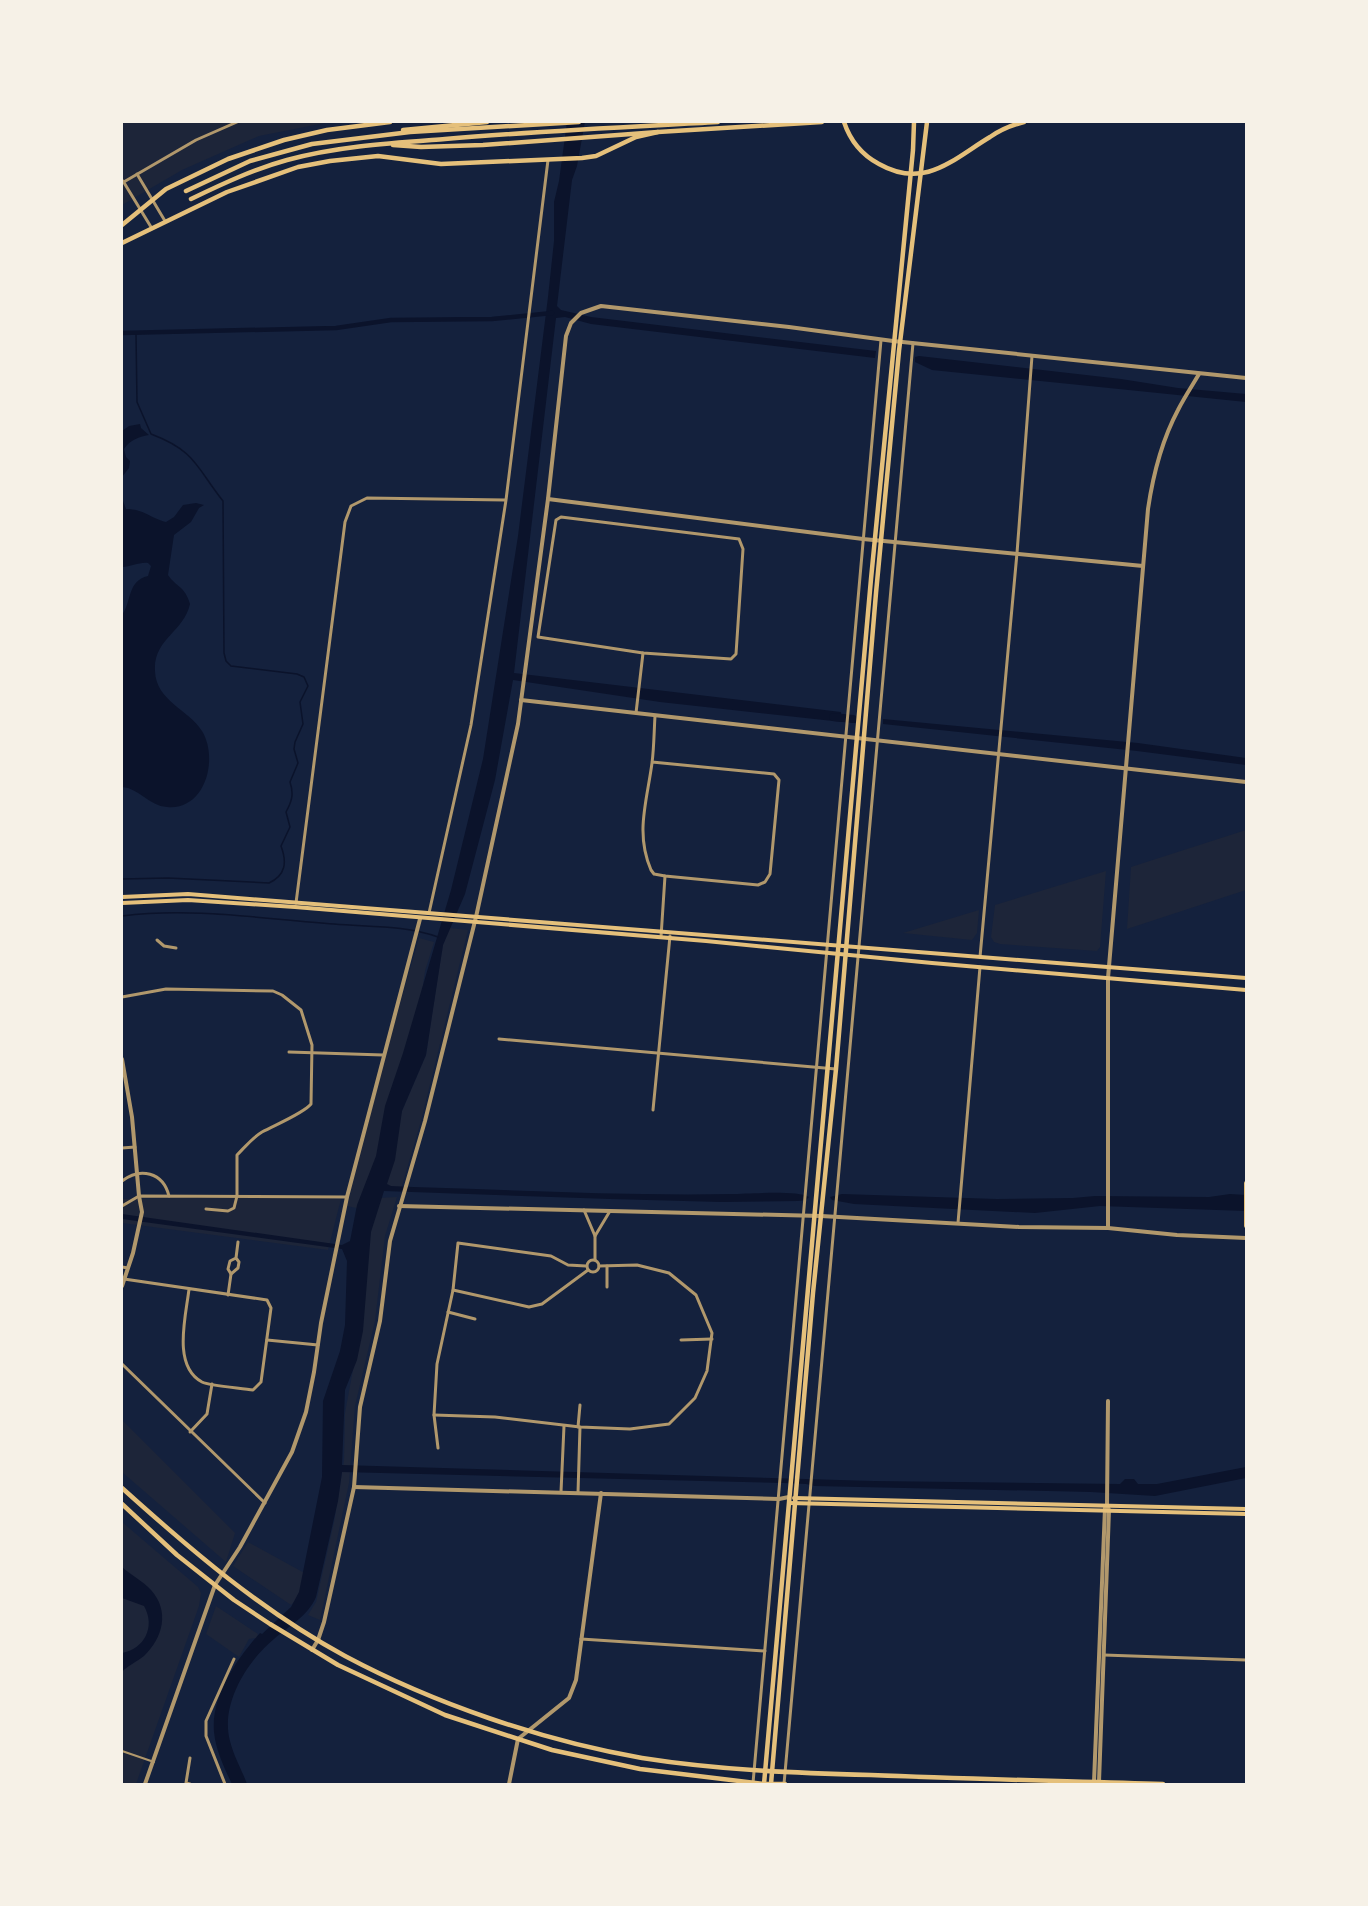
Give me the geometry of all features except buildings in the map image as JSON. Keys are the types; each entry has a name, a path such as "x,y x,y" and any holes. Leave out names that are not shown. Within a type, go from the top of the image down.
{"main road":[{"path":"122,225 152,200 185,178 253,150 327,130 390,122"},
{"path":"186,191 250,161 284,150 416,128 487,122"},
{"path":"366,136 579,122"},
{"path":"191,199 224,183 286,160 345,148 480,136 718,122"},
{"path":"378,144 421,147 822,122"},
{"path":"844,122 856,144 873,160 895,170 918,173 951,164 989,137 1024,122"},
{"path":"764,1784 792,1500 797,1486 794,1476 814,1216 914,122"},
{"path":"771,1784 792,1500 790,1485 794,1476 836,1069 900,341 927,122"},
{"path":"122,243 226,192 298,167 378,156 441,164 582,158 596,156 636,138 658,132"},
{"path":"122,897 188,894 420,919 661,937 1246,990"},
{"path":"122,903 188,900 429,913 1246,978"},
{"path":"1246,1183 1246,1226"},
{"path":"122,1488 222,1575 318,1640 347,1657 445,1703 529,1730 642,1758 765,1772 1163,1785"},
{"path":"792,1500 810,1498 1246,1514"},
{"path":"792,1500 810,1504 1246,1509"},
{"path":"122,1504 177,1555 270,1624 338,1665 446,1715 552,1750 639,1769 753,1784 784,1784"}],"street":[{"path":"151,227 122,182 195,140 237,122"},
{"path":"429,913 471,725 506,500 548,160"},
{"path":"136,173 165,221"},
{"path":"312,1650 318,1640 354,1487 360,1407 380,1321 390,1241 425,1121 497,827 524,682 548,500 566,336 571,324 581,313 601,306 893,341 1246,378"},
{"path":"753,1784 881,339"},
{"path":"784,1784 913,342"},
{"path":"980,957 1002,728 1032,356"},
{"path":"1108,1228 1108,978 1126,751 1152,481 1177,411 1199,374"},
{"path":"296,905 345,522 351,506 367,498 506,500"},
{"path":"548,500 863,539 1143,566"},
{"path":"561,517 739,539 743,549 735,654 731,659 643,653 538,637 556,520 561,517"},
{"path":"636,714 643,653"},
{"path":"521,700 1246,782"},
{"path":"652,762 774,774 779,780 770,874 765,882 758,885 664,876 654,874 651,870 642,838 652,762 655,716"},
{"path":"661,937 664,876"},
{"path":"145,1785 215,1585 265,1503 292,1452 306,1412 321,1323 347,1197 420,919"},
{"path":"653,1110 670,932"},
{"path":"157,940 164,946 176,948"},
{"path":"957,1223 980,967"},
{"path":"122,997 166,989 273,991 301,1010 312,1045 311,1104 307,1110 290,1116 260,1134 237,1155 237,1196 234,1208 228,1211 206,1209"},
{"path":"499,1039 836,1069"},
{"path":"290,1052 383,1055"},
{"path":"122,1059 142,1212 141,1224 122,1286"},
{"path":"122,1148 135,1147"},
{"path":"122,1181 131,1174 149,1174 159,1178 167,1188 169,1196"},
{"path":"122,1206 139,1196 347,1197"},
{"path":"399,1206 821,1216 1108,1228 1177,1235 1246,1238"},
{"path":"584,1210 595,1236 595,1260 599,1266"},
{"path":"595,1236 610,1211"},
{"path":"231,1274 238,1268 239,1262 236,1258 238,1242"},
{"path":"438,1448 434,1415 437,1364 453,1290 458,1243 551,1256 568,1265 587,1268 594,1272 599,1266"},
{"path":"228,1295 231,1274 228,1269 230,1261 236,1258"},
{"path":"453,1290 529,1307 542,1304 587,1268 589,1260 595,1260"},
{"path":"434,1415 495,1417 564,1426 630,1429 669,1424 695,1398 707,1371 712,1333 696,1295 669,1273 637,1265 599,1266"},
{"path":"607,1266 607,1287"},
{"path":"122,1267 128,1268"},
{"path":"124,1279 267,1300 271,1308 261,1382 253,1389 202,1382 191,1372 183,1357 189,1289"},
{"path":"448,1312 475,1318"},
{"path":"681,1340 712,1339"},
{"path":"267,1340 318,1345"},
{"path":"122,1364 265,1503"},
{"path":"190,1432 207,1414 212,1384"},
{"path":"1097,1782 1108,1401"},
{"path":"578,1493 580,1404"},
{"path":"561,1492 564,1426"},
{"path":"354,1487 792,1500"},
{"path":"509,1785 518,1739 569,1698 576,1680 601,1493"},
{"path":"581,1639 765,1651"},
{"path":"1101,1655 1246,1660"},
{"path":"225,1785 206,1736 206,1721 234,1659"},
{"path":"122,1751 154,1762"},
{"path":"190,1758 186,1783 190,1785"}],"shaded area":[{"path":"122,122 330,122 259,136 182,170 122,205"},
{"path":"567,122 585,122 577,166 572,180 557,306 561,310 591,317 876,351 875,358 591,324 565,317 556,318 514,673 841,712 842,722 660,702 513,680 495,780 465,894 443,945 426,1055 402,1111 395,1160 387,1184 413,1187 613,1193 784,1193 809,1197 798,1201 721,1202 384,1191 371,1232 363,1331 357,1360 345,1390 342,1465 874,1481 1120,1484 1125,1479 1134,1479 1138,1484 1157,1484 1246,1467 1246,1478 1155,1496 1091,1492 342,1472 338,1501 313,1604 254,1659 232,1699 228,1727 230,1741 247,1784 232,1784 215,1739 214,1718 221,1691 243,1654 260,1633 262,1634 291,1607 299,1592 322,1477 323,1401 340,1351 345,1325 347,1261 342,1249 122,1219 122,1214 342,1245 350,1241 357,1205 376,1156 385,1106 451,890 483,759 518,536 548,297 554,241 554,202"},
{"path":"915,357 1121,379 1178,388 1246,394 1246,402 932,370 915,362"},
{"path":"140,424 149,435 135,439 124,449 130,461 129,468 122,477 122,431 129,426"},
{"path":"122,498 126,509 138,510 166,522 174,517 183,505 196,503 204,505 199,508 191,522 174,535 168,575 183,590 190,604 182,622 159,651 155,671 161,690 196,723 207,742 209,755 205,781 191,801 180,806 161,806 134,790 122,787 122,615 133,587 136,582 148,576 151,566 145,563 122,567"},
{"path":"883,719 1138,743 1246,758 1246,765 883,724"},
{"path":"1246,830 1246,890 1127,929 1131,867"},
{"path":"1106,871 1100,947 1097,951 994,942 991,937 995,905"},
{"path":"979,910 977,933 972,940 903,933"},
{"path":"450,928 468,930 421,1121 401,1189 381,1188 402,1111 426,1055 443,945"},
{"path":"419,938 434,942 425,971 418,1023 361,1209 347,1206 391,1035"},
{"path":"842,1194 997,1199 1095,1196 1209,1197 1230,1194 1246,1195 1246,1211 1100,1206 1035,1213 854,1204 832,1200 830,1197"},
{"path":"231,1197 341,1199 328,1250 122,1223 122,1199"},
{"path":"397,1197 385,1236 375,1321 355,1406 349,1483 320,1620 308,1615 316,1602 334,1522 344,1461 345,1413 357,1348 364,1250 378,1198"},
{"path":"122,1420 235,1533 226,1562 122,1472"},
{"path":"122,1522 198,1587 201,1593 199,1606 136,1784 122,1784"},
{"path":"248,1542 308,1575 302,1594 291,1605 233,1566"},
{"path":"122,1567 151,1590 157,1598 161,1607 162,1624 151,1649 122,1672 122,1653 130,1651 142,1642 149,1622 144,1606 122,1598"},
{"path":"216,1606 258,1634 256,1638 249,1639 239,1657 206,1634"}],"waterway":[{"path":"122,333 336,328 391,320 492,319 552,313"},
{"path":"122,879 168,878 269,883 279,876 284,867 281,846 290,827 286,812 292,797 290,782 298,763 294,749 295,742 303,724 300,702 308,686 304,677 297,674 231,666 226,661 224,653 223,501 194,461 166,440 151,434 137,402 136,334"},
{"path":"833,717 853,719"},
{"path":"122,916 201,913 400,928 438,937"}]}
